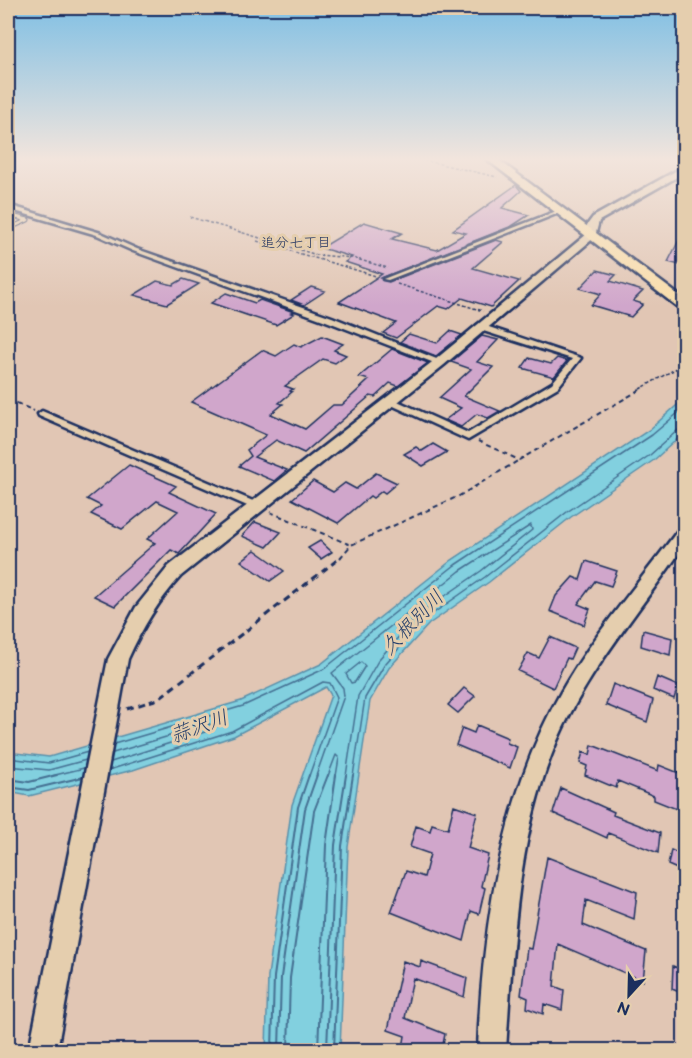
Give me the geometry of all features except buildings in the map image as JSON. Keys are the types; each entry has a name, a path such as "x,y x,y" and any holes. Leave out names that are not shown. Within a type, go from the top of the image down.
{"highway":[{"path":"556,207 684,294"},
{"path":"564,207 684,305"}],"street":[{"path":"9,207 99,234 135,250 329,319 440,362"},
{"path":"43,1050 118,659 134,624 154,592 176,571 440,362 592,230 596,219 617,207"},
{"path":"386,279 561,211"},
{"path":"390,401 468,437 555,385 577,358 480,327"},
{"path":"42,414 256,507"},
{"path":"492,1050 502,929 514,856 533,778 568,698 684,534"}],"lane":[{"path":"8,214 28,220 8,229"}],"path":[{"path":"190,217 317,255 353,258 402,273"},
{"path":"107,721 158,699 335,564 351,545 459,496 684,364"},
{"path":"8,399 42,414"},
{"path":"468,437 522,459"},
{"path":"256,507 351,545"}],"water":[{"path":"684,399 684,433 654,460 571,517 489,582 429,624 389,668 370,701 348,847 340,1050 266,1050 268,976 292,805 331,695 326,687 234,736 133,770 29,796 8,792 8,752 49,757 241,701 321,664 452,560 649,430"}],"district":[{"name":"追分七丁目","path":"296,242"}],"water label":[{"name":"久根別川","path":"412,622"},
{"name":"蒜沢川","path":"199,726"}]}
